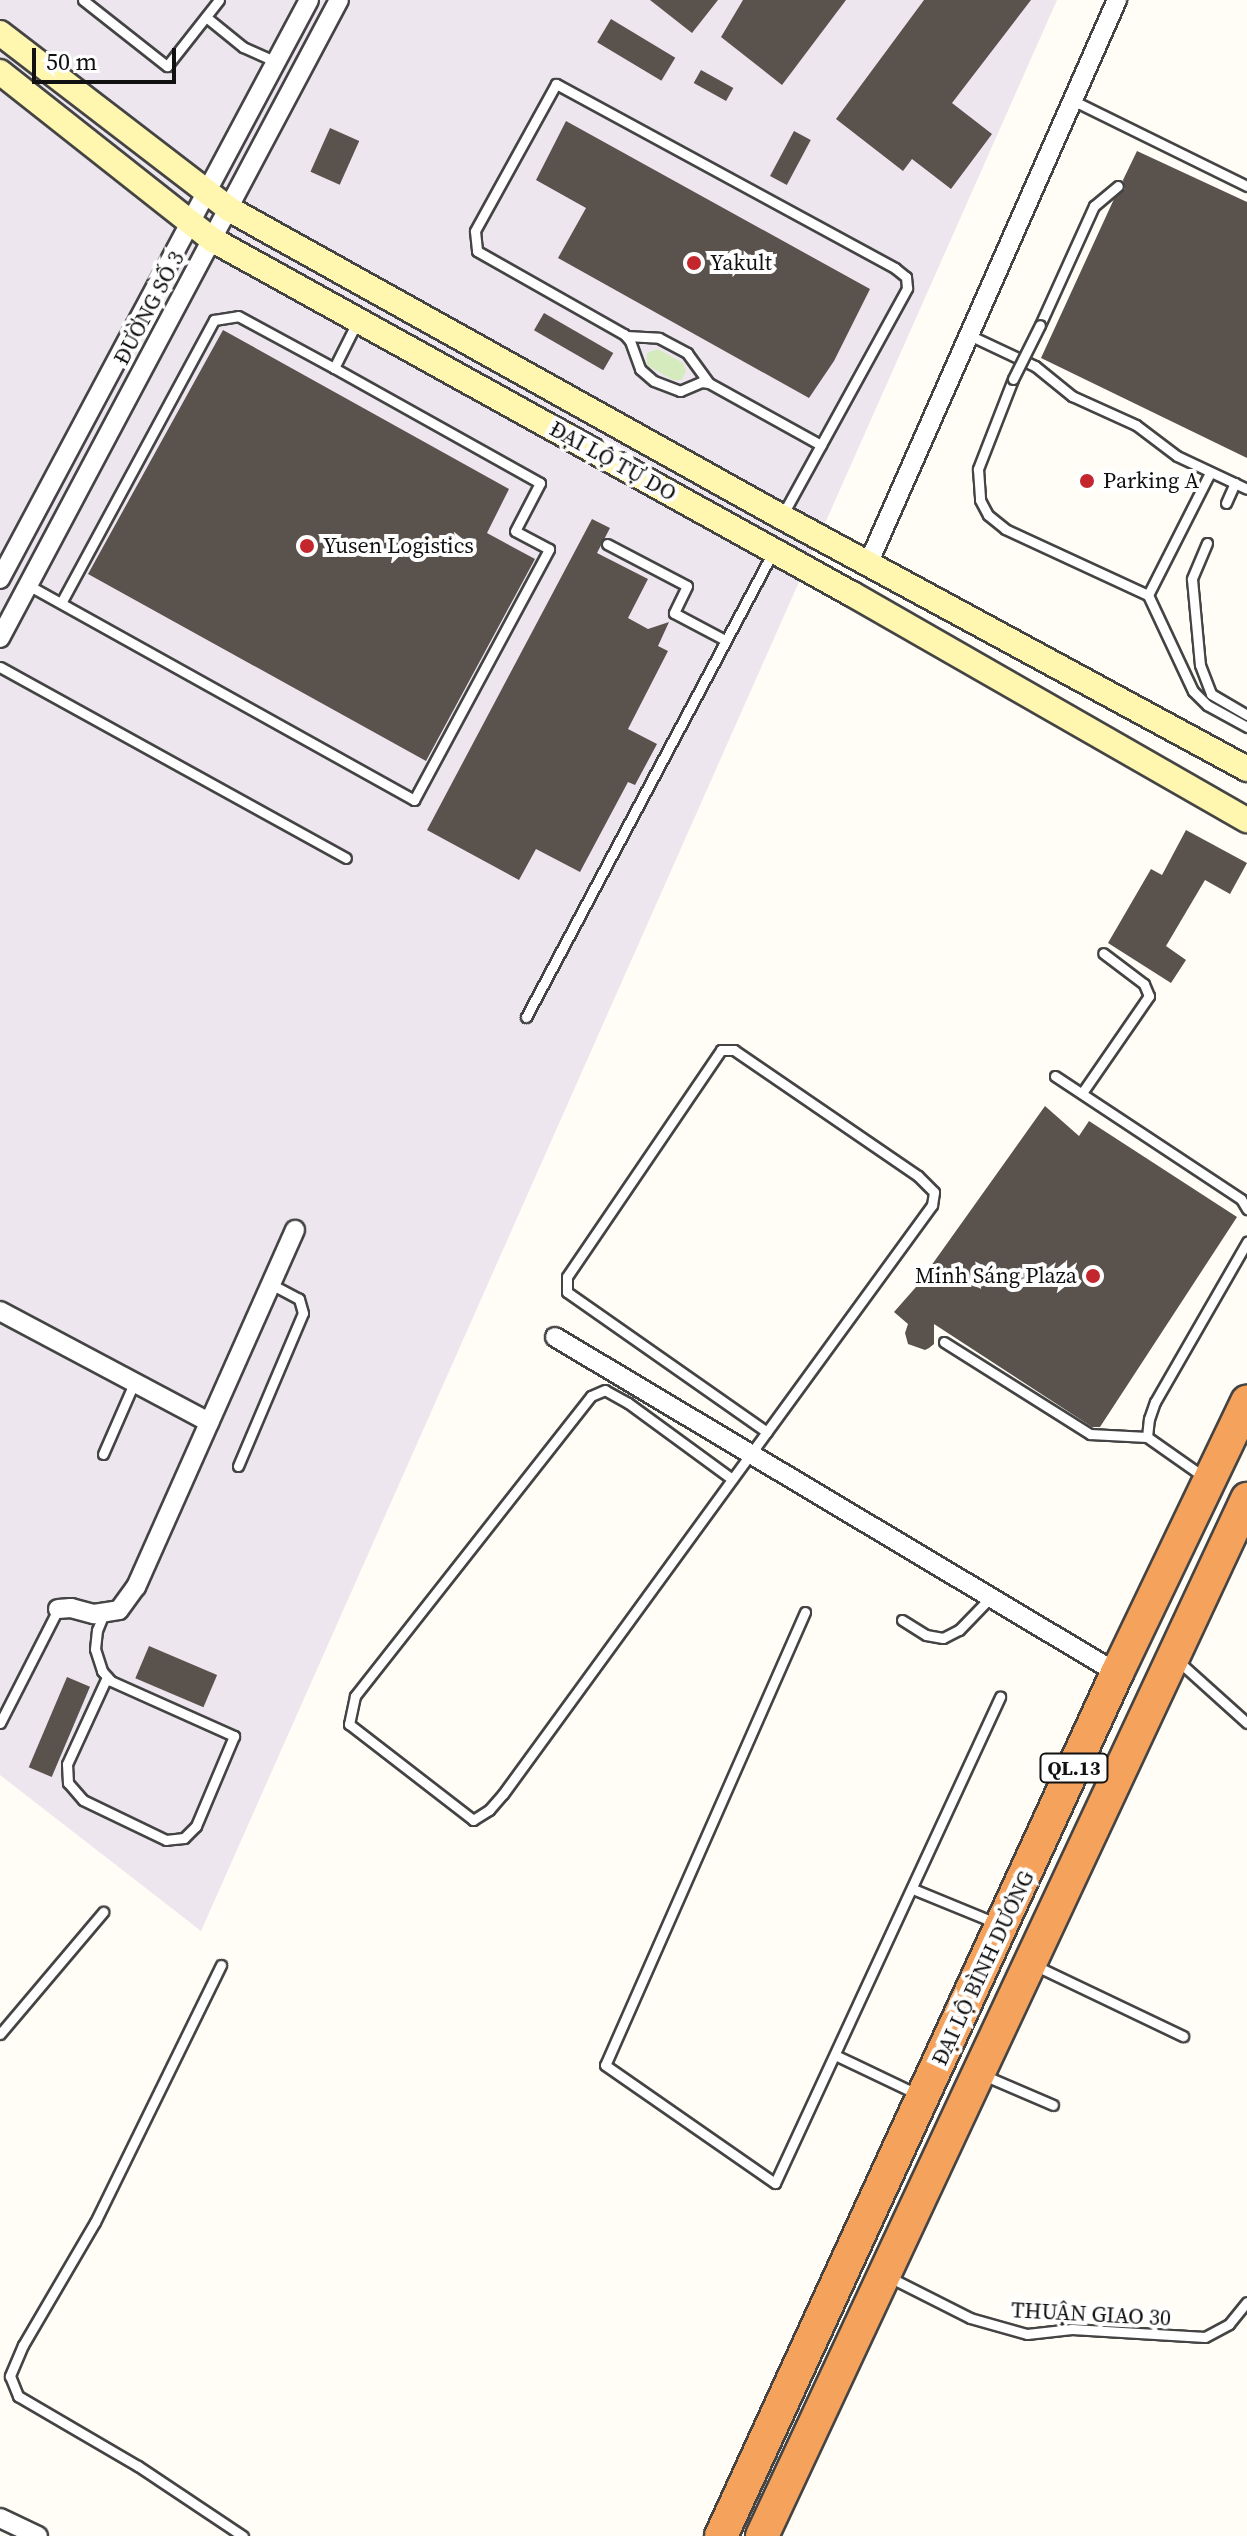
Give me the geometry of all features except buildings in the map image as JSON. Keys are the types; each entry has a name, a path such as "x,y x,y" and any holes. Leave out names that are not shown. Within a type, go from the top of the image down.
{"highway":[{"name":"ĐẠI LỘ BÌNH DƯƠNG","path":"721,2536 1117,1673 1247,1402"},
{"name":"ĐẠI LỘ BÌNH DƯƠNG","path":"762,2536 1247,1499"}],"street":[{"name":"ĐƯỜNG SỐ 3","path":"0,579 209,194 309,0"},
{"name":"ĐƯỜNG SỐ 3","path":"0,638 339,0"},
{"path":"868,564 1117,0"},
{"name":"ĐẠI LỘ TỰ DO","path":"0,33 229,209 782,517 1247,769"},
{"name":"ĐẠI LỘ TỰ DO","path":"0,72 213,240 774,550 1247,820"},
{"path":"58,1609 104,1613 119,1610 136,1587 295,1230"},
{"path":"0,1311 209,1422"},
{"path":"555,1337 1117,1673"},
{"path":"0,2518 38,2536"}],"lane":[{"path":"83,0 167,66 219,0"},
{"path":"206,17 243,47 277,62"},
{"path":"709,383 687,353 659,338 626,336 483,257 474,244 475,231 557,84 904,274 907,288 782,517"},
{"path":"1072,100 1247,186"},
{"path":"1118,186 1094,206 1013,379 978,469 980,500 994,522 1148,595 1193,691 1207,705 1247,727"},
{"path":"28,585 414,800 549,549 515,531 540,483 238,316 214,320 61,603"},
{"path":"334,368 357,322"},
{"path":"969,335 1035,366 1057,387 1136,425 1161,446 1247,489"},
{"path":"626,336 638,366 654,381 680,391 701,382 709,383 821,445"},
{"path":"1148,595 1210,473"},
{"path":"1226,503 1235,483"},
{"path":"1207,543 1192,579 1200,665 1211,694 1247,715"},
{"path":"607,544 687,586 674,613 725,640"},
{"path":"526,1017 774,550"},
{"path":"0,667 346,858"},
{"path":"1082,1093 1149,996 1144,984 1103,953"},
{"path":"732,1479 628,1403 605,1390 591,1396 355,1696 349,1724 473,1820 489,1810 767,1432 932,1205 934,1192 918,1176 734,1050 721,1050 567,1277 567,1292 767,1432"},
{"path":"1055,1076 1241,1199 1247,1209"},
{"path":"1147,1437 1155,1402 1244,1257 1247,1242"},
{"path":"238,1466 303,1313 299,1299 271,1284"},
{"path":"944,1342 1090,1434 1147,1437 1210,1481"},
{"path":"103,1454 134,1383"},
{"path":"902,1620 926,1635 943,1638 959,1630 990,1598"},
{"path":"0,1723 58,1609"},
{"path":"805,1612 605,2065 775,2183 1000,1697"},
{"path":"104,1613 97,1630 95,1649 107,1677 234,1736 196,1826 184,1838 166,1840 83,1800 68,1783 67,1764 107,1677"},
{"path":"1175,1658 1247,1723"},
{"path":"913,1889 1003,1926"},
{"path":"0,2034 103,1912"},
{"path":"1029,1963 1183,2036"},
{"path":"221,1965 95,2222 29,2333 10,2376 18,2396 138,2466 243,2536"},
{"path":"835,2055 924,2097"},
{"path":"978,2073 1053,2105"},
{"name":"THUẬN GIAO 30","path":"884,2275 970,2318 1027,2334 1072,2329 1205,2337 1229,2324 1247,2302"}],"shaded area":[{"path":"0,0 1057,0 201,1931 0,1775"}],"green space":[{"path":"658,349 683,363 686,371 682,380 673,380 647,365 647,353"}],"place":[{"name":"Yakult","path":"694,263"},
{"name":"Parking A","path":"1087,481"},
{"name":"Yusen Logistics","path":"307,546"},
{"name":"Minh Sáng Plaza","path":"1093,1276"}]}
